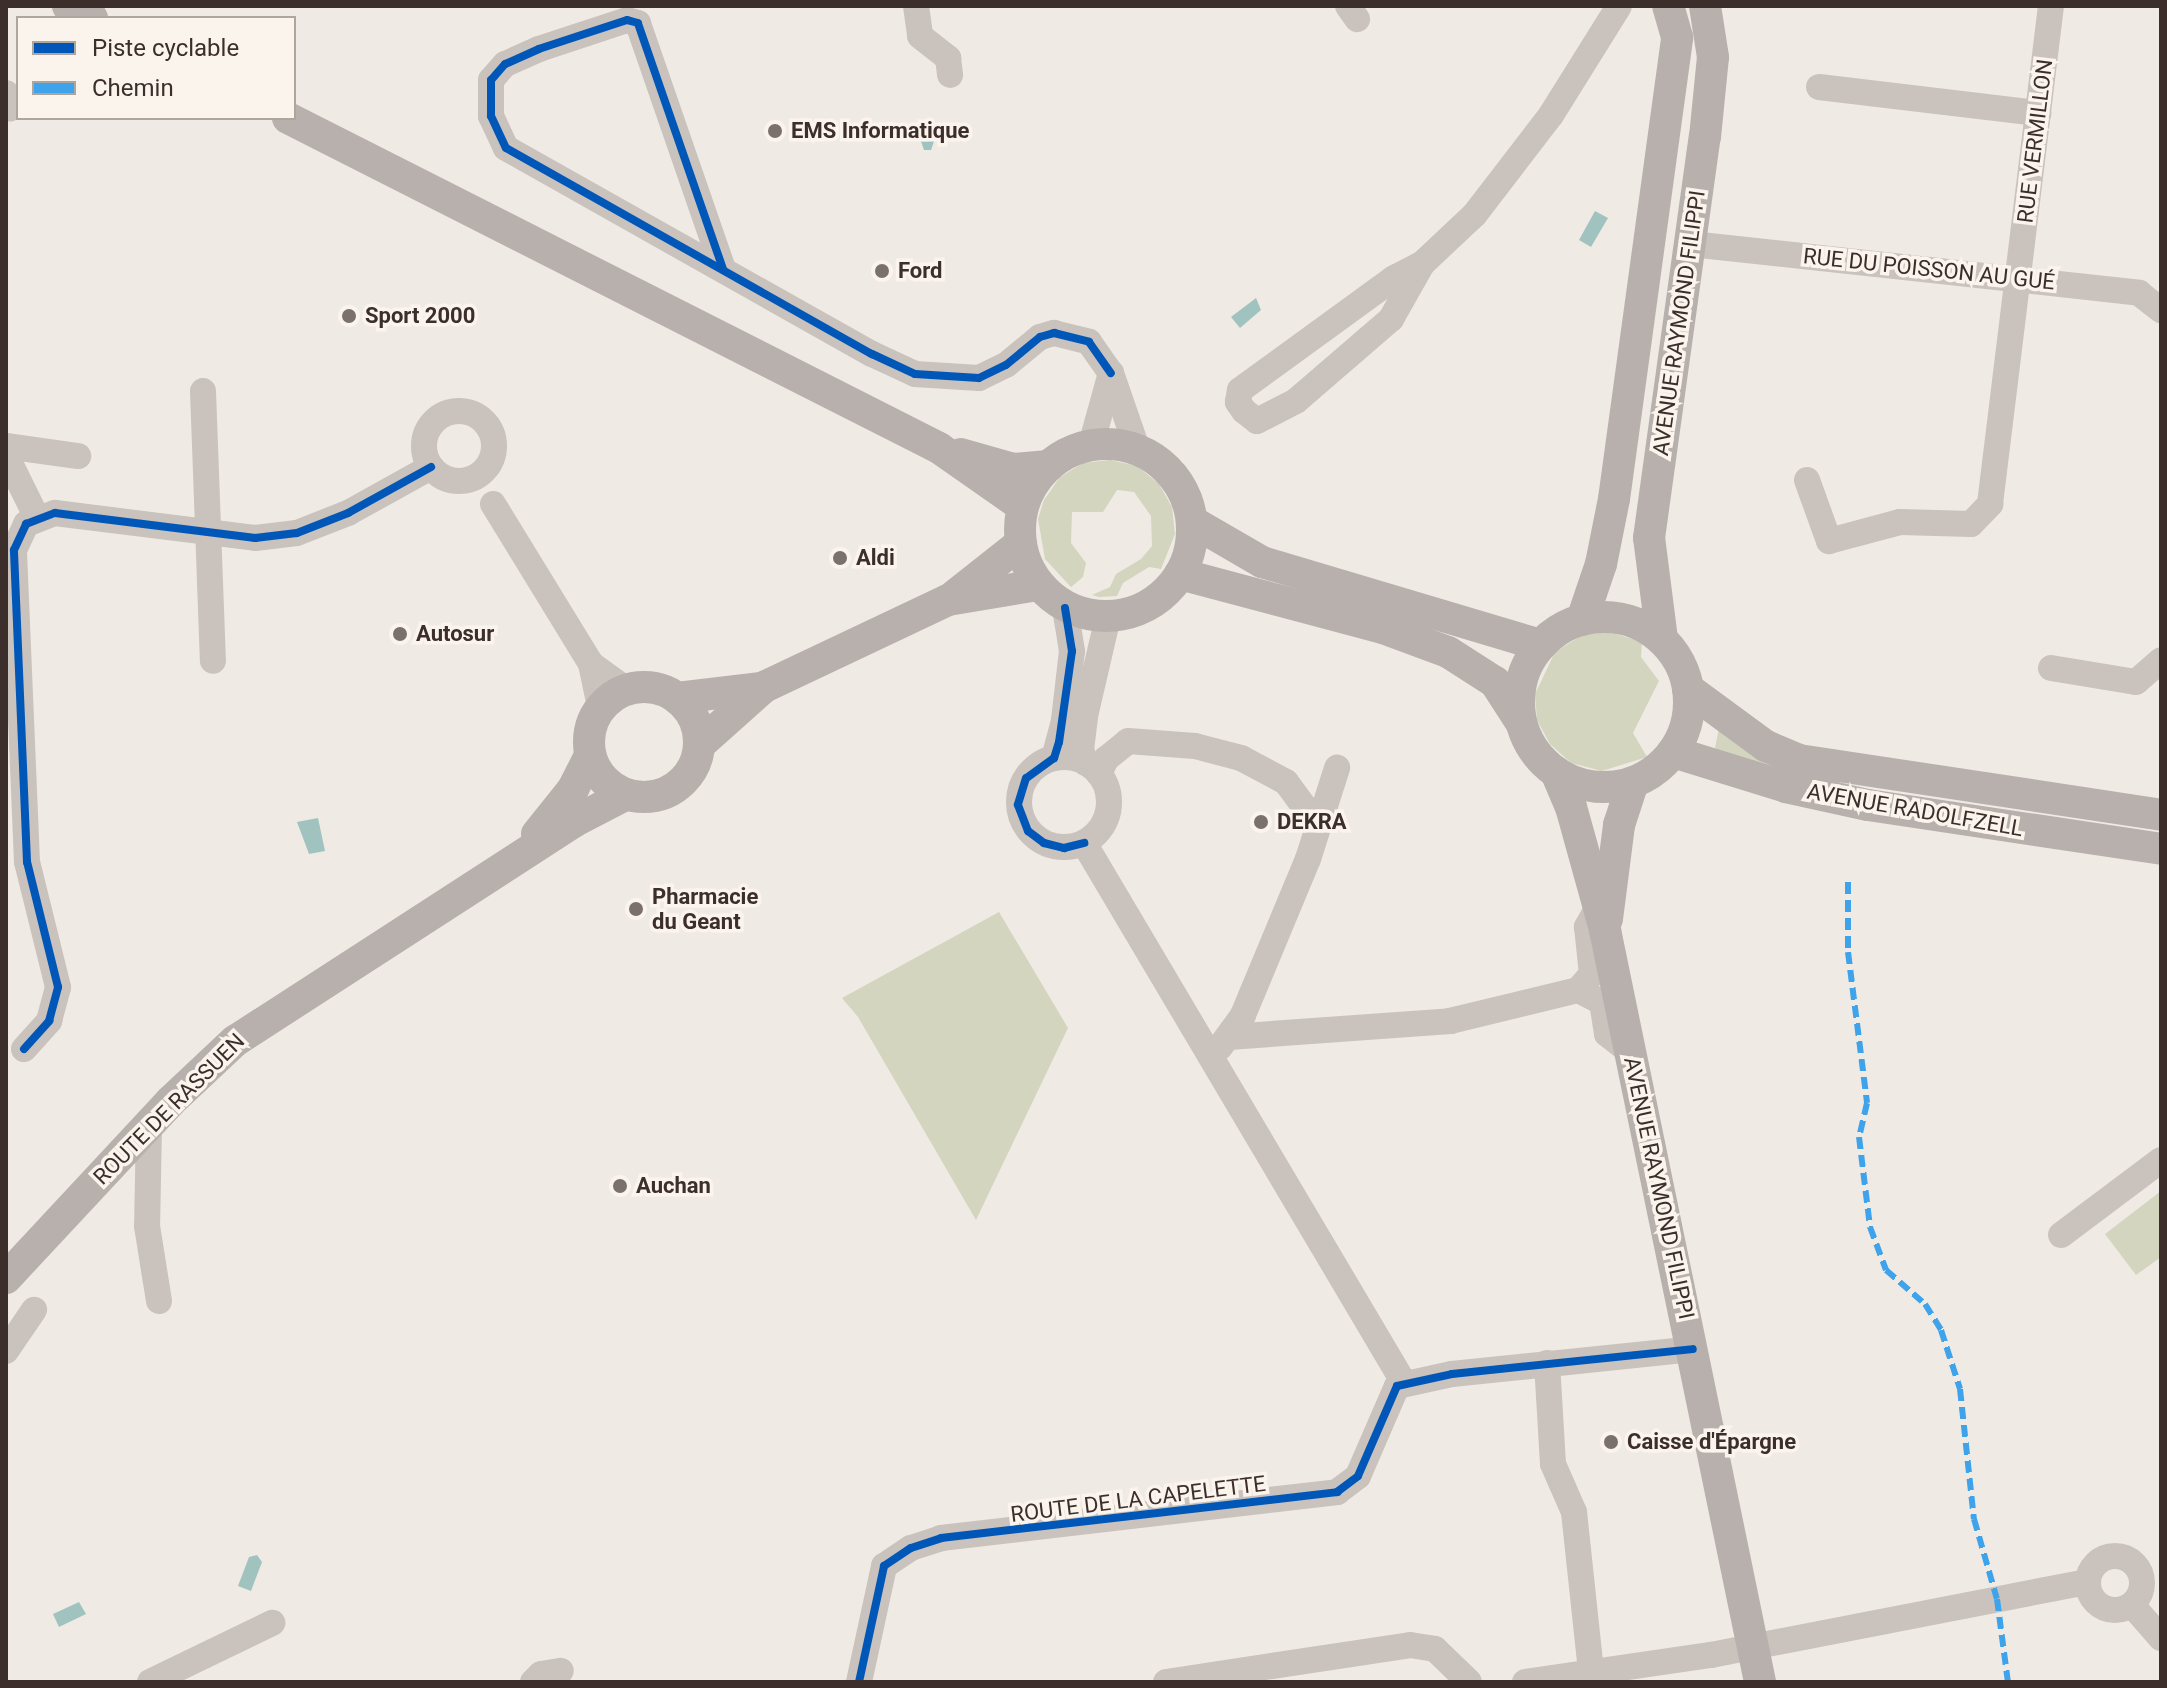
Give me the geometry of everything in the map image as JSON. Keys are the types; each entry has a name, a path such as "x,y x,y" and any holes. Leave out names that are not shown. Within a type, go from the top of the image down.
{"main road":[{"path":"68,6 88,16"},
{"name":"AVENUE RAYMOND FILIPPI","path":"1582,620 1601,564 1614,499 1677,37 1668,6"},
{"name":"AVENUE RAYMOND FILIPPI","path":"1662,639 1649,538 1691,244 1713,57 1705,6"},
{"path":"292,120 939,448 1022,506"},
{"path":"939,448 1013,469 1046,466 1091,445 1137,448 1177,481 1193,522 1180,574 1143,605 1108,617 1065,608 1038,585 1021,543 1022,506 1046,466"},
{"path":"1193,522 1262,562 1541,645"},
{"path":"699,745 764,687 948,600 1021,543"},
{"path":"1180,574 1383,628 1448,652 1495,682 1522,724 1534,751 1556,772 1592,786 1633,782 1673,752 1687,723 1688,689 1681,665 1662,639 1628,620 1582,620 1541,645 1520,688 1522,724"},
{"path":"948,600 1038,585"},
{"path":"677,698 696,724 699,745 690,773 676,787 653,797 625,795 603,781 590,756 590,730 600,707 627,690 651,687 677,698 764,687"},
{"name":"AVENUE RADOLFZELL","path":"1688,689 1766,746 1799,760 2161,815"},
{"name":"AVENUE RADOLFZELL","path":"1673,752 1845,800 2161,849"},
{"name":"ROUTE DE RASSUEN","path":"514,861 573,789 590,756"},
{"name":"AVENUE RAYMOND FILIPPI","path":"1556,772 1571,807 1601,918 1760,1682"},
{"name":"AVENUE RAYMOND FILIPPI","path":"1601,918 1619,825 1633,782"},
{"name":"ROUTE DE RASSUEN","path":"6,1278 149,1125 235,1041 276,1010 625,795"}],"street":[{"path":"916,6 920,36 948,58 950,75"},
{"path":"1422,264 1391,319 1296,401 1257,421 1244,411 1238,402 1240,390 1394,278 1422,264 1475,214 1532,140 1619,6"},
{"name":"RUE VERMILLON","path":"1807,480 1829,541 1900,522 1971,524 1990,504 2051,6"},
{"path":"723,269 638,23 627,20 539,49 505,64 491,80 491,116 506,148 723,269 915,374 979,378 1006,365 1040,337 1054,333 1089,342 1111,373 1137,448"},
{"path":"1819,87 2038,113"},
{"name":"RUE DU POISSON AU GUÉ","path":"1691,244 2019,277 2139,293 2161,310"},
{"path":"1091,445 1111,373"},
{"path":"203,391 213,661"},
{"path":"460,410 479,417 490,428 494,447 476,474 444,478 431,467 424,452 427,431 440,416 460,410"},
{"path":"6,446 78,456"},
{"path":"6,455 37,518"},
{"path":"24,1049 49,1021 58,987 27,862 14,550 26,524 37,518 84,515 255,538 297,533 348,513 431,467"},
{"path":"476,474 591,664 600,707"},
{"path":"1065,608 1072,651 1064,720 1054,758 1026,778 1018,798 1021,819 1033,836 1050,846 1084,843 1100,829 1108,810 1107,790 1081,750 1085,716 1108,617"},
{"path":"2051,668 2136,682 2161,660"},
{"path":"591,664 627,690"},
{"path":"1092,769 1128,741 1195,746 1241,758 1286,782 1317,824"},
{"path":"1054,758 1092,769"},
{"path":"1207,1055 1229,1037 1296,886 1337,768"},
{"path":"1084,843 1404,1383 1547,1363 1693,1349"},
{"path":"1229,1037 1450,1021 1578,990 1592,974 1587,927 1601,918"},
{"path":"1578,990 1602,1002 1607,1034 1631,1053"},
{"path":"149,1125 147,1226 159,1301"},
{"path":"2061,1235 2161,1160"},
{"path":"6,1351 34,1310"},
{"path":"1547,1363 1553,1464 1574,1512 1591,1672"},
{"name":"ROUTE DE LA CAPELETTE","path":"859,1682 884,1566 911,1548 941,1538 1337,1492 1358,1476 1382,1411 1404,1383"},
{"path":"2106,1557 2131,1561 2142,1584 2132,1605 2115,1611 2098,1606 2087,1582 2092,1567 2106,1557"},
{"path":"1525,1682 1753,1647 2087,1582"},
{"path":"2132,1605 2161,1638"},
{"path":"150,1682 272,1623"},
{"path":"1166,1682 1310,1671 1410,1645 1435,1649 1469,1682"},
{"path":"533,1682 541,1674 561,1671"}],"green space":[{"path":"1110,460 1137,466 1159,484 1172,507 1175,534 1161,569 1149,567 1123,583 1117,596 1099,597 1092,595 1110,587 1116,574 1141,559 1152,546 1151,516 1134,492 1117,490 1103,512 1072,512 1071,543 1086,563 1083,577 1071,587 1045,559 1038,519 1044,500 1060,477 1083,463"},
{"path":"1606,631 1642,642 1641,657 1659,681 1633,733 1647,757 1602,771 1571,763 1550,744 1537,720 1535,694 1555,652 1584,634"},
{"path":"1719,728 1840,778 1839,789 1747,767 1715,748"},
{"path":"999,912 1068,1028 976,1220 858,1017 842,998"},
{"path":"2161,1191 2161,1257 2136,1275 2105,1234"}],"water":[{"path":"925,121 938,130 931,150 924,150 917,130"},
{"path":"1595,211 1608,218 1591,247 1579,240"},
{"path":"1256,298 1261,310 1240,328 1231,317"},
{"path":"318,818 325,851 309,854 297,822"},
{"path":"257,1555 262,1562 251,1591 238,1586 249,1557"},
{"path":"79,1602 86,1614 59,1627 53,1614"}],"marked path":[{"path":"1848,882 1848,952 1867,1103 1859,1137 1870,1227 1886,1270 1925,1304 1941,1330 1960,1389 1974,1519 1997,1599 2008,1682"}],"cycle path":[{"path":"723,269 638,23 627,20 539,49 505,64 491,80 491,116 506,148 872,354 915,374 979,378 1006,365 1040,337 1054,333 1089,342 1111,373"},
{"path":"24,1049 49,1021 58,987 27,862 14,550 26,524 55,513 255,538 297,533 348,513 431,467"},
{"path":"1065,608 1072,651 1059,742 1054,758 1026,778 1018,805 1028,831 1044,843 1064,848 1084,843"},
{"path":"859,1682 884,1566 911,1548 941,1538 1337,1492 1358,1476 1397,1386 1452,1374 1693,1349"}],"place":[{"name":"EMS Informatique","path":"775,131"},
{"name":"Ford","path":"882,271"},
{"name":"Sport 2000","path":"349,316"},
{"name":"Aldi","path":"840,558"},
{"name":"Autosur","path":"400,634"},
{"name":"DEKRA","path":"1261,822"},
{"name":"Pharmacie du Geant","path":"636,909"},
{"name":"Auchan","path":"620,1186"},
{"name":"Caisse d'Épargne","path":"1611,1442"}]}
